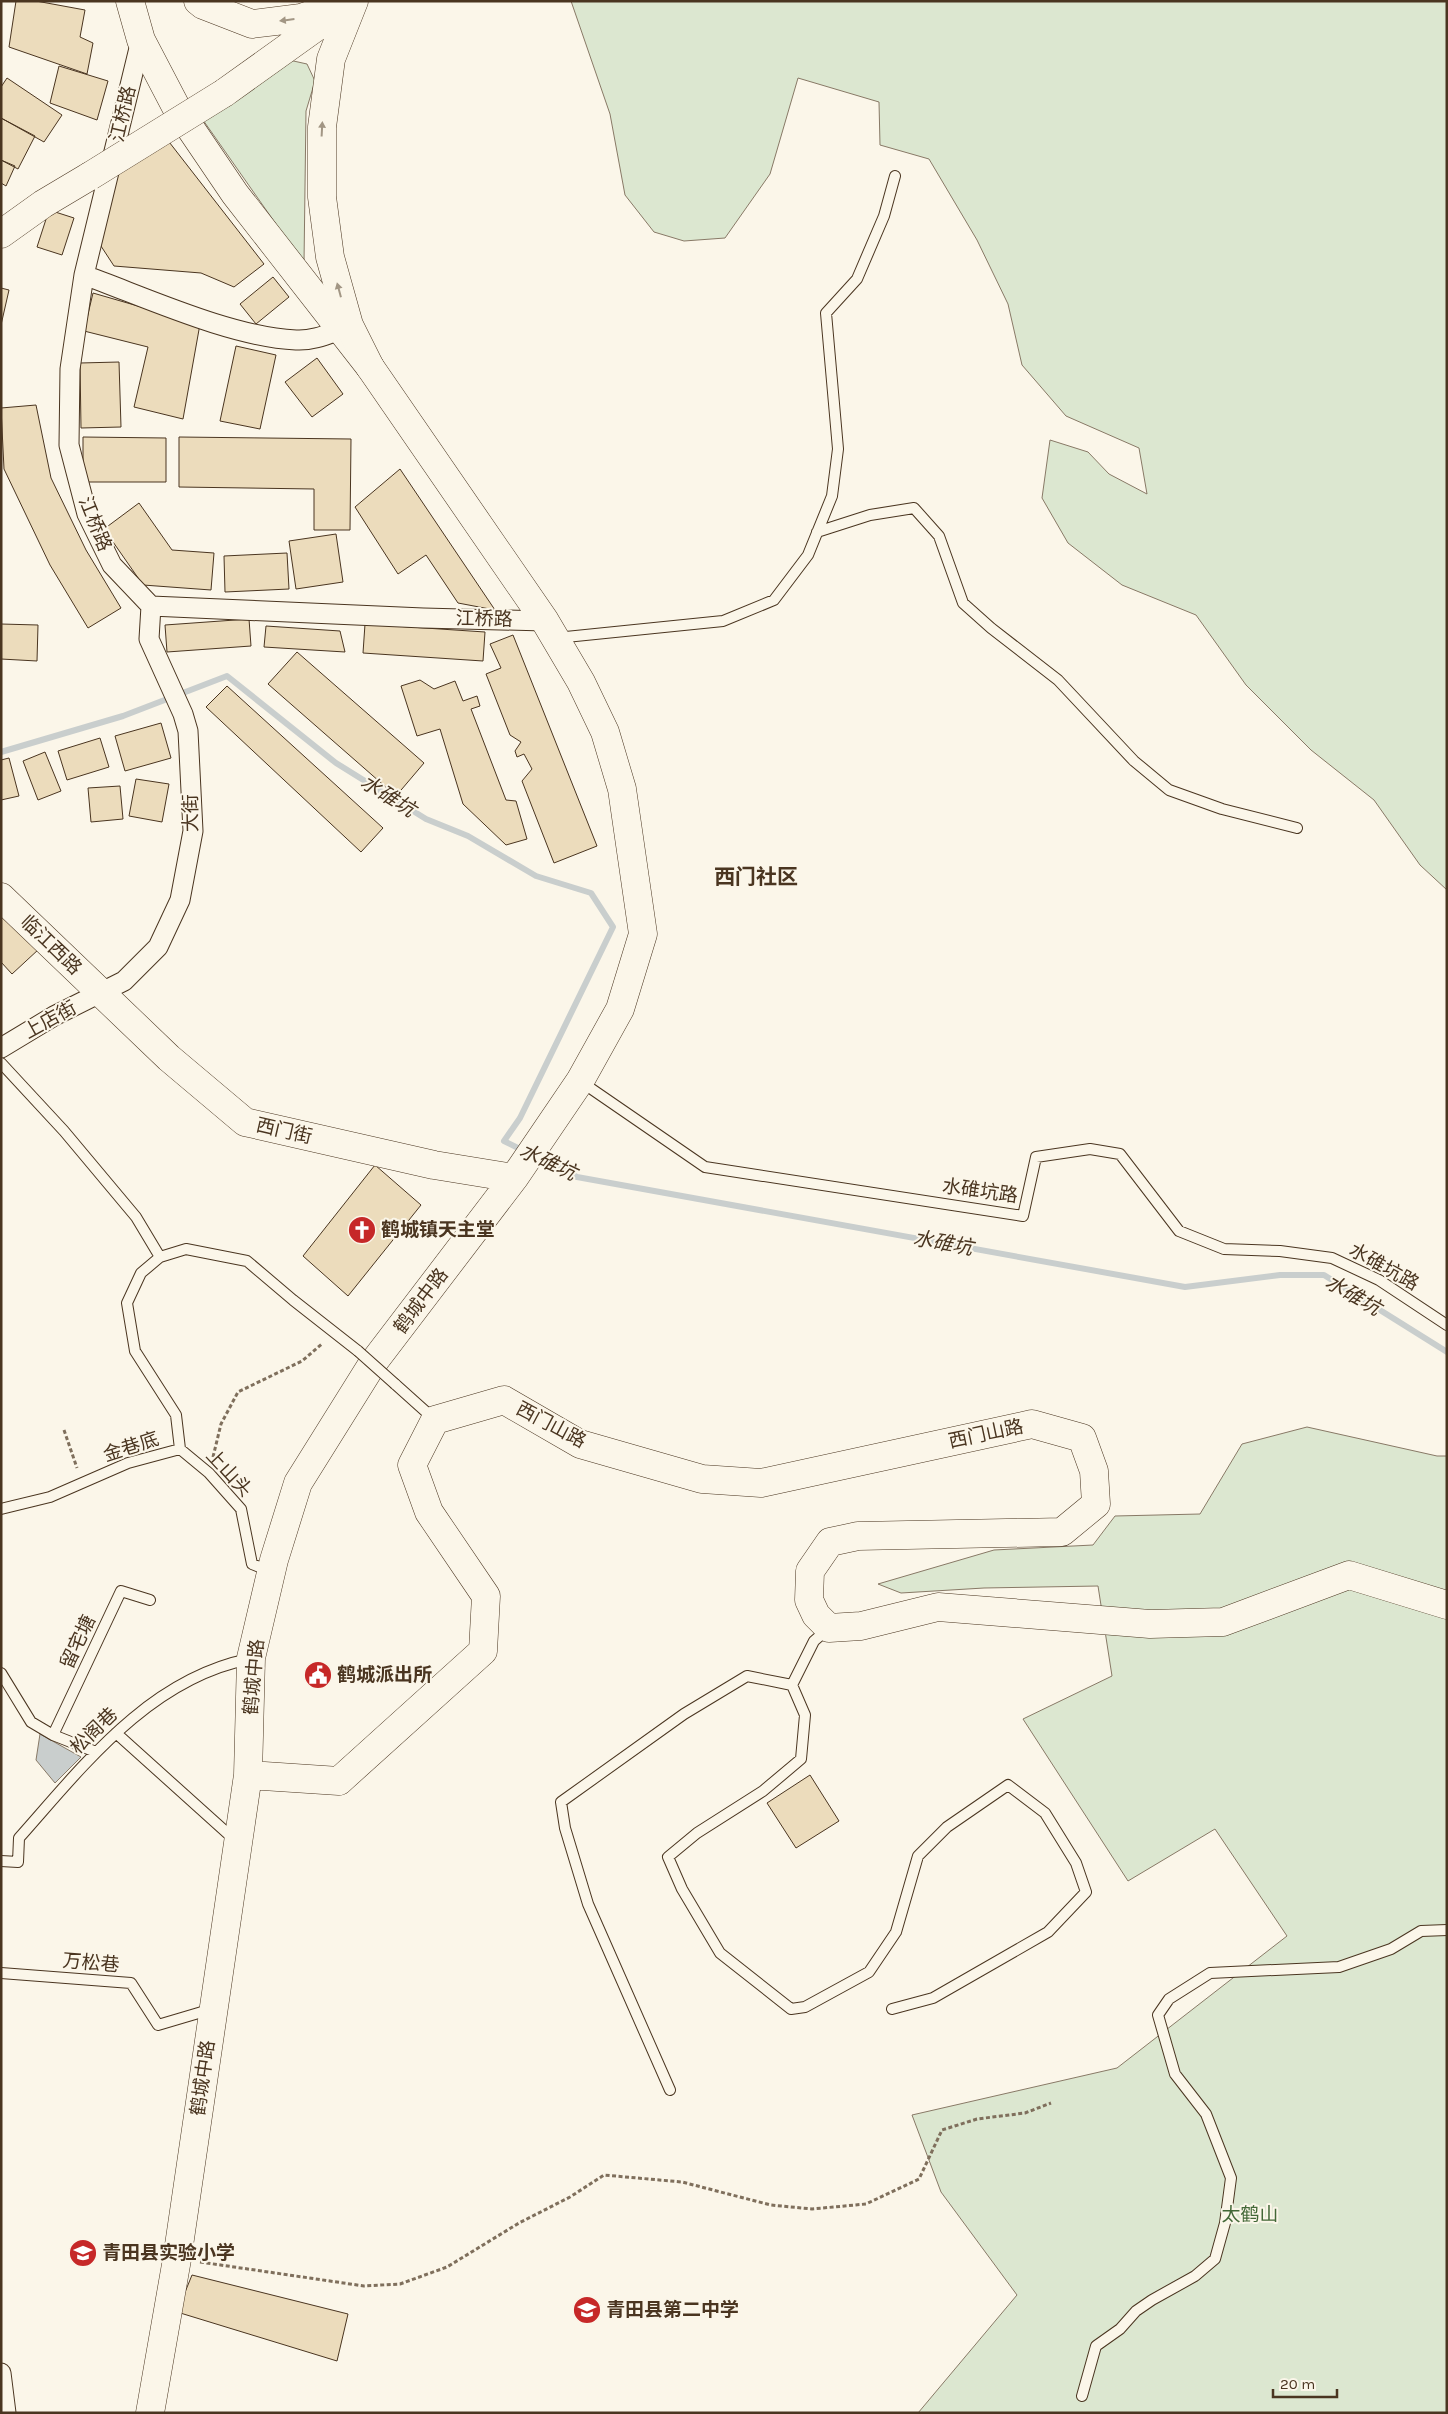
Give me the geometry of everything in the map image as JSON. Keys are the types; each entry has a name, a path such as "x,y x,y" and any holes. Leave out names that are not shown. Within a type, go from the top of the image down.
{"main road":[{"path":"130,1 141,40 176,107 235,194 370,367"},
{"path":"198,1 203,6 252,24 300,18 352,1"},
{"path":"1,234 43,204 224,93 352,1"},
{"path":"352,1 331,59 322,127 322,198 330,257 348,325 370,367"},
{"name":"鹤城中路","path":"150,2413 177,2259 248,1775 251,1658 272,1572 298,1483 373,1363 518,1172 580,1081 620,1009 643,934 622,789 605,732 581,682 550,630 370,367"},
{"name":"临江西路","path":"1,897 100,993"},
{"name":"西门街","path":"100,993 168,1058 245,1122 434,1166 518,1172"},
{"name":"西门山路","path":"435,1420 504,1400 580,1444 702,1479 762,1483 1032,1424 1082,1438 1094,1471 1096,1504 1062,1532 858,1536 830,1542 810,1571 809,1600 816,1615 829,1628"},
{"path":"248,1775 339,1781 483,1651 486,1596 429,1512 412,1466 435,1420"},
{"path":"829,1628 861,1626 938,1607 1150,1624 1223,1622 1349,1575 1447,1604"}],"street":[{"name":"江桥路","path":"141,40 84,275 70,369 69,445 87,514 112,565 151,606 422,618 550,630"},
{"path":"84,275 215,323 256,334 296,340 319,338 340,330"},
{"name":"大街","path":"100,993 124,982 158,947 180,900 193,831 188,731 183,714 149,639 151,606"},
{"name":"上店街","path":"1,1048 54,1016 100,993"},
{"path":"1,2373 6,2413"}],"lane":[{"path":"550,630 723,620 774,600 808,555 832,496 838,449 826,313 857,279 884,216 895,176"},
{"path":"817,532 870,515 914,508 939,536 963,603 991,628 1058,680 1134,762 1169,790 1222,809 1297,828"},
{"path":"1,1063 64,1132 136,1217 160,1257 186,1249 247,1260 358,1351 435,1420"},
{"name":"水碓坑路","path":"580,1081 705,1167 1023,1216 1036,1157 1090,1150 1120,1154 1179,1232 1224,1249 1280,1251 1332,1258 1379,1280 1447,1325"},
{"name":"金巷底","path":"1,1508 50,1497 128,1463 180,1449 176,1415 135,1351 128,1303 141,1273 160,1257"},
{"name":"上山头","path":"180,1449 209,1473 241,1509 252,1564 272,1572"},
{"name":"留宅塘","path":"53,1735 121,1591 150,1600"},
{"path":"829,1628 814,1641 792,1685 805,1715 801,1759 763,1791 697,1833 668,1857 682,1889 720,1953 791,2009 805,2006 869,1972 896,1932 918,1856 947,1827 1008,1785 1045,1813 1076,1863 1086,1892 1048,1932 933,1998 892,2009"},
{"name":"松阁巷","path":"1,1861 18,1862 19,1838 96,1752 131,1718 178,1688 226,1664 251,1658"},
{"path":"1,1673 31,1722 53,1735 96,1752"},
{"path":"670,2090 588,1904 565,1828 562,1802 684,1714 747,1676 792,1685"},
{"path":"116,1733 238,1843"},
{"path":"1082,2396 1096,2346 1120,2329 1136,2311 1195,2276 1215,2259 1225,2223 1231,2178 1206,2114 1175,2074 1158,2015 1169,1999 1210,1973 1339,1968 1391,1949 1421,1931 1447,1930"},
{"name":"万松巷","path":"1,1974 131,1983 158,2025 214,2008"}],"path":[{"path":"209,1473 220,1424 238,1392 302,1361 334,1332"},
{"path":"64,1430 82,1483"},
{"path":"177,2259 364,2286 400,2284 447,2267 520,2223 570,2197 604,2175 682,2182 771,2205 812,2209 866,2204 919,2179 942,2130 977,2119 1025,2114 1051,2103"}],"green space":[{"path":"571,1 1447,1 1447,890 1420,865 1374,800 1311,750 1246,685 1196,615 1122,585 1068,543 1042,498 1050,440 1088,452 1109,474 1147,494 1139,448 1066,416 1022,365 1008,304 977,240 929,159 880,145 879,102 798,78 770,174 725,238 684,241 654,232 625,195 610,114"},
{"path":"289,60 307,64 315,81 306,111 304,264 203,120"},
{"name":"太鹤山","path":"1307,1427 1437,1456 1447,1456 1447,2413 918,2413 1017,2295 941,2192 912,2115 1117,2068 1287,1936 1215,1829 1128,1881 1023,1719 1112,1676 1098,1586 984,1588 901,1593 878,1584 994,1550 1093,1545 1115,1516 1200,1514 1242,1444"}],"shaded area":[{"path":"40,1734 81,1757 55,1783 36,1760"}],"building":[{"path":"16,1 36,1 85,10 80,37 93,43 87,74 9,47"},
{"path":"59,66 108,81 97,120 50,103"},
{"path":"7,78 62,115 44,142 1,118 1,87"},
{"path":"1,118 35,136 18,169 1,160"},
{"path":"166,138 264,264 234,287 201,273 114,266 99,243 118,172"},
{"path":"1,160 15,166 6,186 1,183"},
{"path":"49,210 74,218 62,255 37,247"},
{"path":"273,277 289,297 256,324 240,304"},
{"path":"1,288 9,290 1,325"},
{"path":"93,293 200,324 183,419 134,407 148,347 84,331"},
{"path":"236,346 276,355 260,429 220,421"},
{"path":"317,358 343,394 312,417 285,382"},
{"path":"119,362 121,427 81,428 80,363"},
{"path":"36,405 51,478 86,550 121,608 88,628 50,565 4,469 1,408"},
{"path":"83,437 166,438 166,482 83,482"},
{"path":"179,437 351,439 350,530 314,530 314,489 179,487"},
{"path":"400,469 495,610 458,603 426,555 398,574 355,507"},
{"path":"139,503 172,550 214,553 211,590 143,585 104,529"},
{"path":"336,534 343,582 296,589 289,541"},
{"path":"287,553 289,589 225,592 224,556"},
{"path":"249,619 251,646 167,652 165,625"},
{"path":"1,624 38,625 37,661 1,659"},
{"path":"365,624 485,632 483,661 363,653"},
{"path":"266,626 340,631 345,652 264,647"},
{"path":"513,635 597,846 554,863 522,781 532,769 524,754 517,757 515,751 521,742 510,735 486,674 501,668 490,644"},
{"path":"297,652 424,763 396,796 268,684"},
{"path":"420,680 434,689 455,681 463,701 477,696 480,706 471,709 506,800 516,801 527,839 506,845 463,804 440,729 417,736 401,686"},
{"path":"227,686 383,828 361,852 206,707"},
{"path":"161,723 171,758 125,771 115,736"},
{"path":"100,738 109,767 67,780 58,751"},
{"path":"45,752 61,791 38,800 23,761"},
{"path":"9,758 19,796 1,800 1,760"},
{"path":"136,779 169,784 162,822 129,816"},
{"path":"120,786 123,819 91,822 88,788"},
{"path":"1,909 39,949 12,974 1,962"},
{"name":"鹤城镇天主堂","path":"375,1165 421,1205 348,1296 303,1256"},
{"path":"810,1775 839,1821 796,1848 767,1803"},
{"path":"192,2275 348,2314 337,2361 177,2312"}],"waterway":[{"name":"水碓坑","path":"1,752 123,716 227,676 336,763 426,819 468,836 536,876 591,893 613,927 520,1118 504,1141 524,1151"},
{"name":"水碓坑","path":"536,1156 577,1177 1185,1287 1280,1275 1324,1275 1447,1352"}],"place":[{"name":"鹤城镇天主堂","path":"362,1230"},
{"name":"鹤城派出所","path":"318,1675"},
{"name":"青田县实验小学","path":"83,2253"},
{"name":"青田县第二中学","path":"587,2310"}],"district":[{"name":"西门社区","path":"756,877"}]}
